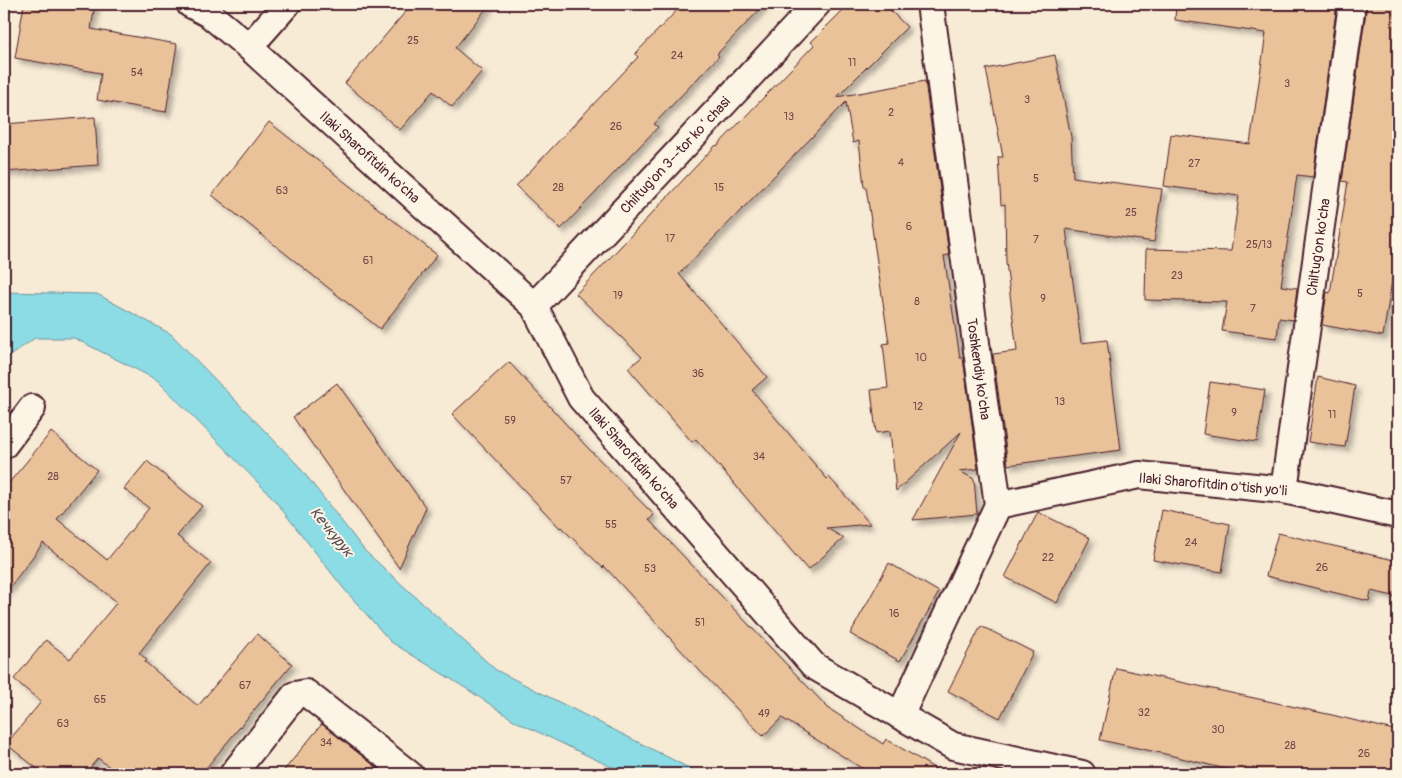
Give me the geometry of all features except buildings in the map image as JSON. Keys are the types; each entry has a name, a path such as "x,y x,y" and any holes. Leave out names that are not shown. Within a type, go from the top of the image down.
{"street":[{"name":"Ilaki Sharofitdin ko'cha","path":"190,4 209,14 250,47 534,306 581,398 814,666 953,746 1082,774"},
{"path":"250,47 287,4"},
{"name":"Chiltug'on 3--tor koʻchasi","path":"534,306 817,4"},
{"name":"Toshkendiy ko'cha","path":"930,4 998,505"},
{"name":"Chiltug'on ko'cha","path":"1284,490 1352,4"},
{"path":"4,445 32,408"},
{"name":"Ilaki Sharofitdin o'tish yo'li","path":"998,505 1139,475 1284,490 1398,515"},
{"path":"900,716 998,505"},
{"path":"232,774 295,695 306,693 409,774"}],"water":[{"name":"Кечкурук","path":"4,292 97,294 171,334 297,464 365,551 496,670 701,774 626,774 515,721 391,642 344,589 272,497 157,380 74,338 35,338 4,360"}]}
